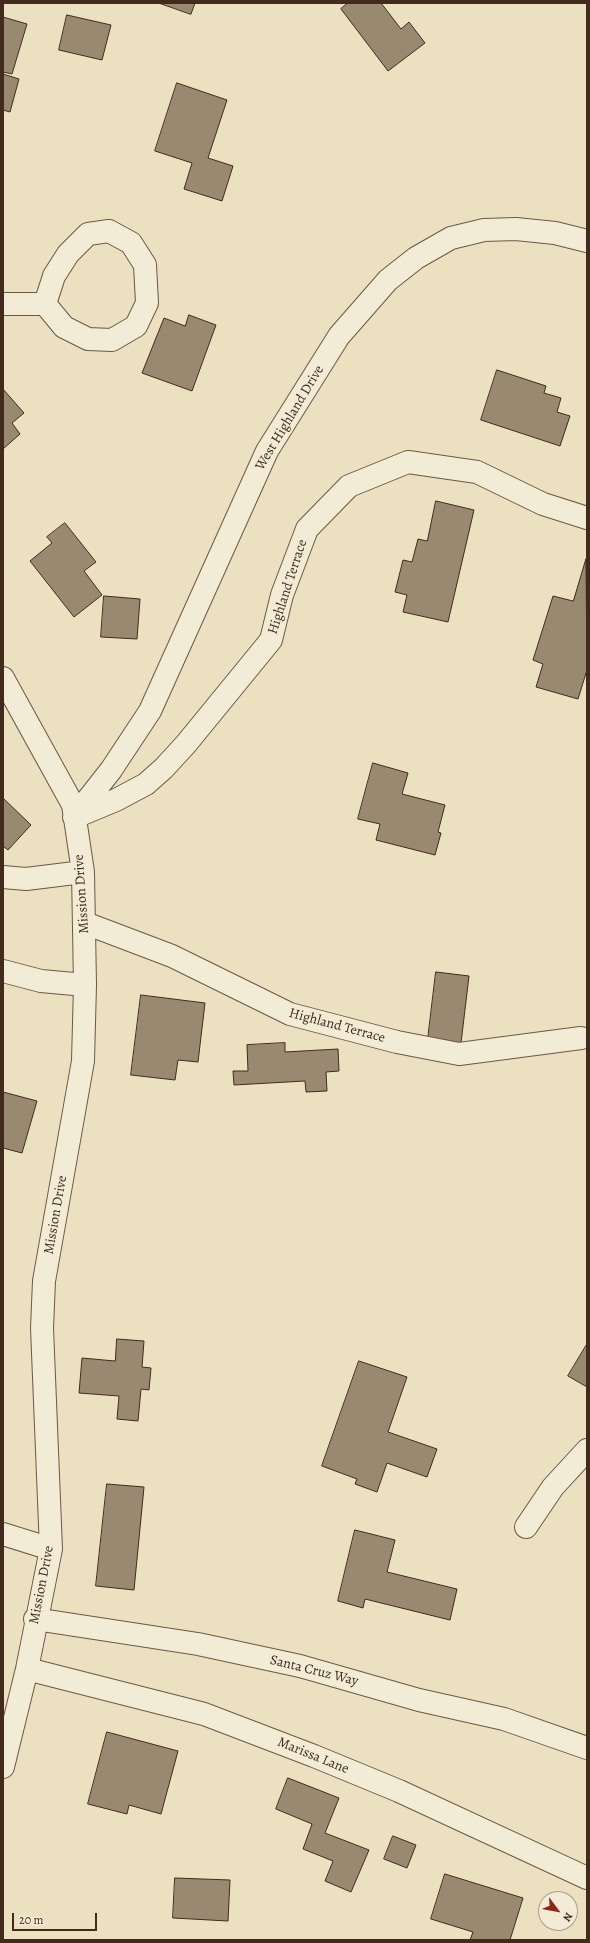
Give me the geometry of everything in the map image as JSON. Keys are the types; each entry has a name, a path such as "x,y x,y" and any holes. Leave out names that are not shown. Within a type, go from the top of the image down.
{"street":[{"name":"West Highland Drive","path":"74,817 111,770 150,711 267,452 339,336 383,286 416,258 451,238 484,230 516,229 555,233 587,241"},
{"path":"109,230 131,243 145,265 148,303 136,326 112,340 88,339 64,327 45,304 54,276 68,254 88,234 109,230"},
{"path":"3,304 45,304"},
{"name":"Highland Terrace","path":"74,817 116,800 146,784 164,768 186,744 271,640 282,595 307,529 349,486 408,462 477,472 543,504 587,518"},
{"name":"Mission Drive","path":"3,678 73,805 83,872 86,985 83,1061 44,1281 42,1328 51,1549 35,1619 26,1669 3,1767"},
{"path":"3,877 26,880 83,872"},
{"name":"Highland Terrace","path":"85,923 172,956 290,1014 397,1042 459,1054 581,1038"},
{"path":"3,971 41,981 86,985"},
{"path":"526,1527 553,1487 587,1450"},
{"path":"3,1534 51,1549"},
{"name":"Santa Cruz Way","path":"35,1619 198,1644 300,1666 419,1700 504,1719 587,1748"},
{"name":"Marissa Lane","path":"26,1669 204,1714 314,1756 392,1788 587,1878"}],"building":[{"path":"159,3 195,3 191,14"},
{"path":"348,3 381,3 401,29 409,22 425,43 388,71 341,9"},
{"path":"67,15 111,25 102,60 59,50"},
{"path":"3,17 27,24 12,74 3,72"},
{"path":"3,74 19,79 10,112 3,110"},
{"path":"177,83 227,100 208,158 233,166 222,201 184,189 192,163 155,151"},
{"path":"189,315 216,325 192,391 142,373 164,318 185,326"},
{"path":"497,370 546,386 544,393 561,398 557,412 570,416 560,446 481,420"},
{"path":"3,389 24,413 12,423 20,434 3,449"},
{"path":"436,501 474,510 448,622 403,612 407,595 395,592 403,560 412,562 418,539 427,541"},
{"path":"65,523 96,562 84,571 102,595 74,617 30,561 52,543 47,537"},
{"path":"586,559 587,670 578,699 536,687 543,664 533,660 553,596 573,601"},
{"path":"104,596 140,599 137,639 101,637"},
{"path":"373,763 408,773 402,794 445,805 438,832 441,833 435,855 376,840 380,824 358,819"},
{"path":"3,798 31,825 8,850 3,846"},
{"path":"436,972 469,976 461,1043 428,1039"},
{"path":"141,995 205,1003 198,1062 178,1060 175,1080 131,1075"},
{"path":"285,1043 285,1052 338,1049 339,1071 326,1072 327,1091 306,1092 305,1081 234,1085 233,1071 248,1071 247,1045"},
{"path":"3,1092 37,1101 22,1153 3,1148"},
{"path":"117,1339 144,1341 142,1367 151,1368 149,1390 141,1389 138,1421 117,1419 119,1396 79,1393 82,1358 115,1361"},
{"path":"587,1344 587,1387 568,1376"},
{"path":"359,1361 407,1377 388,1432 437,1449 427,1477 387,1463 377,1492 355,1484 357,1479 322,1466"},
{"path":"107,1484 144,1487 134,1590 96,1586"},
{"path":"355,1530 395,1540 387,1572 457,1589 450,1620 365,1599 363,1608 338,1601"},
{"path":"107,1732 178,1751 161,1814 129,1805 127,1814 88,1804"},
{"path":"288,1778 339,1798 325,1833 369,1850 351,1892 325,1881 333,1861 303,1849 312,1824 276,1809"},
{"path":"393,1836 416,1845 407,1868 384,1859"},
{"path":"445,1874 523,1898 510,1940 470,1940 473,1932 431,1919"},
{"path":"175,1878 230,1880 228,1921 173,1918"}]}
